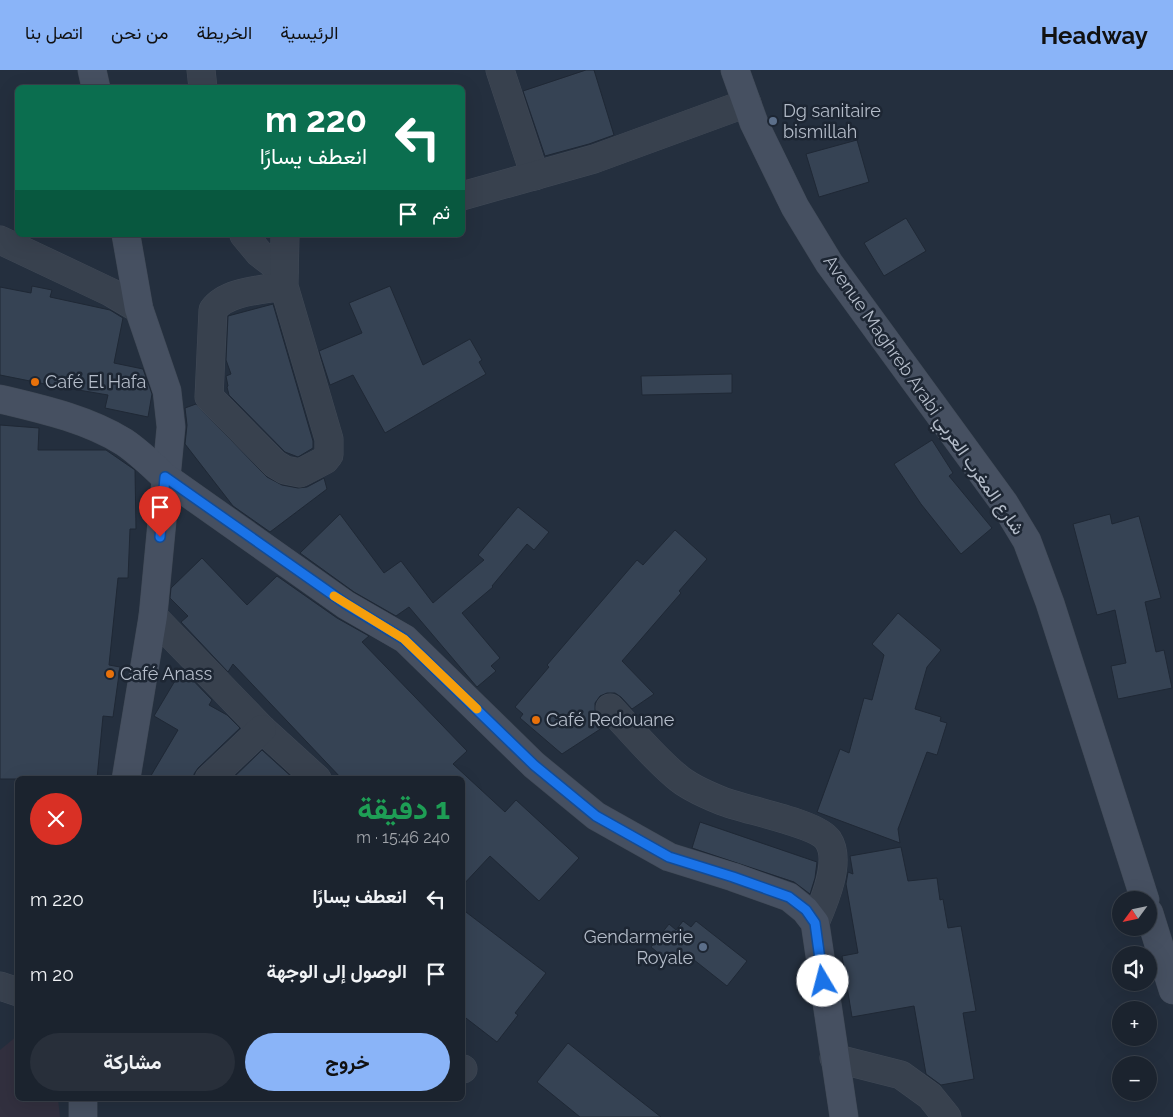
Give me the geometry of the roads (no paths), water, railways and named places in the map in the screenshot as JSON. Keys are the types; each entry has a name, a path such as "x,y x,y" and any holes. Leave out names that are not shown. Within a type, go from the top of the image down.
{"street":[{"path":"92,70 95,85"},
{"path":"201,70 203,85"},
{"path":"500,70 535,176"},
{"name":"Avenue Maghreb Arabi شارع المغرب العربي","path":"735,70 754,123 796,207 829,264 1004,504 1027,541 1050,603 1142,891"},
{"path":"465,195 594,159 747,103"},
{"path":"126,237 139,309 167,391 171,427 153,616 126,776"},
{"path":"246,237 284,279"},
{"path":"284,279 233,296 216,305 213,310 209,397 275,464 285,470 300,473 325,460 329,455 329,439 284,279 285,237"},
{"path":"0,240 110,292 139,309"},
{"path":"0,399 80,421 104,430 138,452 165,477 346,604 404,639 534,765 596,816 669,857 789,897 806,910 815,923 844,1117"},
{"path":"153,616 262,729 314,776"},
{"path":"610,708 677,777 723,802 814,829 828,839 834,864 824,902 815,923"},
{"path":"212,776 262,729"},
{"path":"1156,936 1173,990"},
{"path":"0,986 15,991"},
{"path":"834,1058 901,1075 930,1096 947,1117"},
{"path":"83,1101 83,1117"}],"place":[{"name":"Dg sanitaire bismillah","path":"773,121"},
{"name":"Café El Hafa","path":"35,382"},
{"name":"Café Anass","path":"110,674"},
{"name":"Café Redouane","path":"536,720"},
{"name":"Gendarmerie Royale","path":"703,947"}]}
